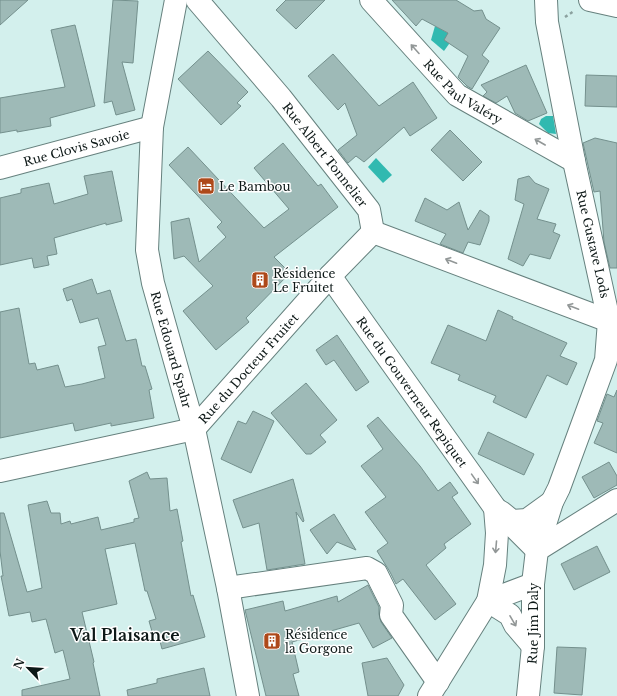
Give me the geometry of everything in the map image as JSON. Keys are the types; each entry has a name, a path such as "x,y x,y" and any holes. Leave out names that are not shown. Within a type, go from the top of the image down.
{"street":[{"name":"Rue Edouard Spahr","path":"176,0 152,127 147,250 154,284 194,429 228,588 248,696"},
{"name":"Rue Albert Tonnelier","path":"197,0 281,98 369,210 373,232"},
{"name":"Rue Paul Valéry","path":"371,0 457,95 574,161"},
{"name":"Rue Gustave Lods","path":"537,550 552,502 559,488 606,360 611,316 574,161 548,22 546,0"},
{"path":"590,0 617,6"},
{"name":"Rue Clovis Savoie","path":"0,168 152,127"},
{"name":"Rue du Docteur Fruitet","path":"0,471 194,429 330,276 373,232"},
{"path":"373,232 611,316"},
{"name":"Rue du Gouverneur Repiquet","path":"330,276 495,508"},
{"path":"495,508 537,550 617,500"},
{"path":"495,508 512,521 527,520 552,502"},
{"path":"228,588 367,568 376,574 392,605 391,615 433,689 488,601 495,565 497,541 495,508"},
{"name":"Rue Jim Daly","path":"528,696 533,646 533,584 537,550"},
{"path":"488,601 533,584"},
{"path":"488,601 510,616 514,624 533,646"}],"water":[{"path":"435,26 450,34 449,44 444,51 431,40"},
{"path":"546,116 553,116 556,134 548,133 539,124 541,119"},
{"path":"376,158 392,175 383,183 368,167"}],"building":[{"path":"0,0 28,0 0,25"},
{"path":"113,0 138,1 133,63 122,62 135,110 116,115 112,101 104,103"},
{"path":"286,0 325,0 296,29 276,10"},
{"path":"392,0 456,0 474,11 482,10 486,19 500,28 482,55 489,61 472,89 458,77 468,56 444,40 448,33 422,19 416,26"},
{"path":"75,25 95,106 50,118 51,126 17,132 17,130 0,133 0,98 65,87 51,30"},
{"path":"208,51 248,92 237,103 241,106 221,125 178,79"},
{"path":"333,54 379,106 413,82 437,118 410,136 404,127 364,162 356,156 348,163 338,150 357,135 345,103 338,110 308,76"},
{"path":"526,65 547,113 528,121 515,113 507,96 496,103 483,96 487,92 481,85"},
{"path":"586,75 617,76 617,107 585,106"},
{"path":"450,130 482,162 463,181 431,150"},
{"path":"595,138 617,143 617,268 610,268 604,242 600,191 594,192 583,143"},
{"path":"283,143 318,186 321,184 338,207 274,257 290,273 246,318 249,322 216,350 183,311 213,286 184,256 174,259 171,222 189,218 199,262 226,237 217,227 222,222 169,165 188,147 264,228 289,209 254,168"},
{"path":"112,171 122,221 106,225 106,223 54,238 57,254 47,256 49,265 34,268 32,258 0,265 0,198 21,193 21,189 49,183 54,204 88,194 84,176"},
{"path":"529,176 535,183 549,189 537,219 556,224 553,232 560,235 550,259 530,254 523,266 508,259 524,204 515,200 518,179"},
{"path":"425,198 447,210 459,202 468,230 480,210 489,216 489,221 480,245 468,242 463,253 440,244 446,234 415,221"},
{"path":"92,279 97,294 110,290 126,341 136,339 142,366 145,366 152,389 149,390 154,418 111,426 111,423 75,431 73,423 0,438 0,312 19,308 29,364 35,363 37,370 58,365 65,387 105,378 98,347 106,345 98,318 80,323 72,299 67,301 63,289"},
{"path":"498,310 513,317 512,319 567,343 560,356 577,363 567,385 547,375 526,418 493,402 496,396 458,380 460,375 431,363 448,325 486,341"},
{"path":"337,335 369,382 356,391 334,360 326,365 316,350"},
{"path":"306,383 337,420 320,435 326,442 311,454 306,454 271,413"},
{"path":"617,390 617,453 594,443 603,423 597,421 607,394 614,397"},
{"path":"253,411 274,421 251,473 221,459 238,421 246,424"},
{"path":"378,417 420,466 438,491 450,482 458,493 452,497 471,524 444,544 446,548 426,565 456,604 435,620 403,579 396,584 377,551 388,543 365,512 386,497 361,466 383,449 367,426"},
{"path":"488,432 534,454 524,475 478,454"},
{"path":"609,462 617,476 617,485 594,498 582,477"},
{"path":"147,472 150,479 167,478 170,511 177,509 183,541 181,542 191,596 193,595 205,637 162,649 158,634 153,635 149,621 156,619 147,591 145,591 135,543 105,549 117,604 82,612 94,662 100,696 22,696 22,690 70,679 63,650 55,653 46,619 32,622 30,612 9,616 1,576 3,576 0,551 0,513 4,513 27,592 42,588 28,505 47,501 51,513 60,513 61,524 70,521 71,524 98,517 101,530 134,522 134,519 139,518 129,481"},
{"path":"293,479 304,521 303,522 296,512 305,564 267,570 259,523 243,528 233,500"},
{"path":"334,514 356,550 337,542 327,554 310,530"},
{"path":"597,546 610,572 574,590 561,564"},
{"path":"368,585 379,607 381,622 392,638 373,648 359,623 292,642 299,672 293,674 299,696 266,696 245,610 283,601 285,611 337,596 338,602"},
{"path":"557,647 586,648 582,695 554,693"},
{"path":"387,658 404,685 398,696 368,696 362,663"},
{"path":"204,668 210,696 128,696 127,690 157,683 157,679"}],"place":[{"name":"Le Bambou","path":"206,186"},
{"name":"Résidence Le Fruitet","path":"260,280"},
{"name":"Résidence la Gorgone","path":"272,641"}],"district":[{"name":"Val Plaisance","path":"125,635"}]}
